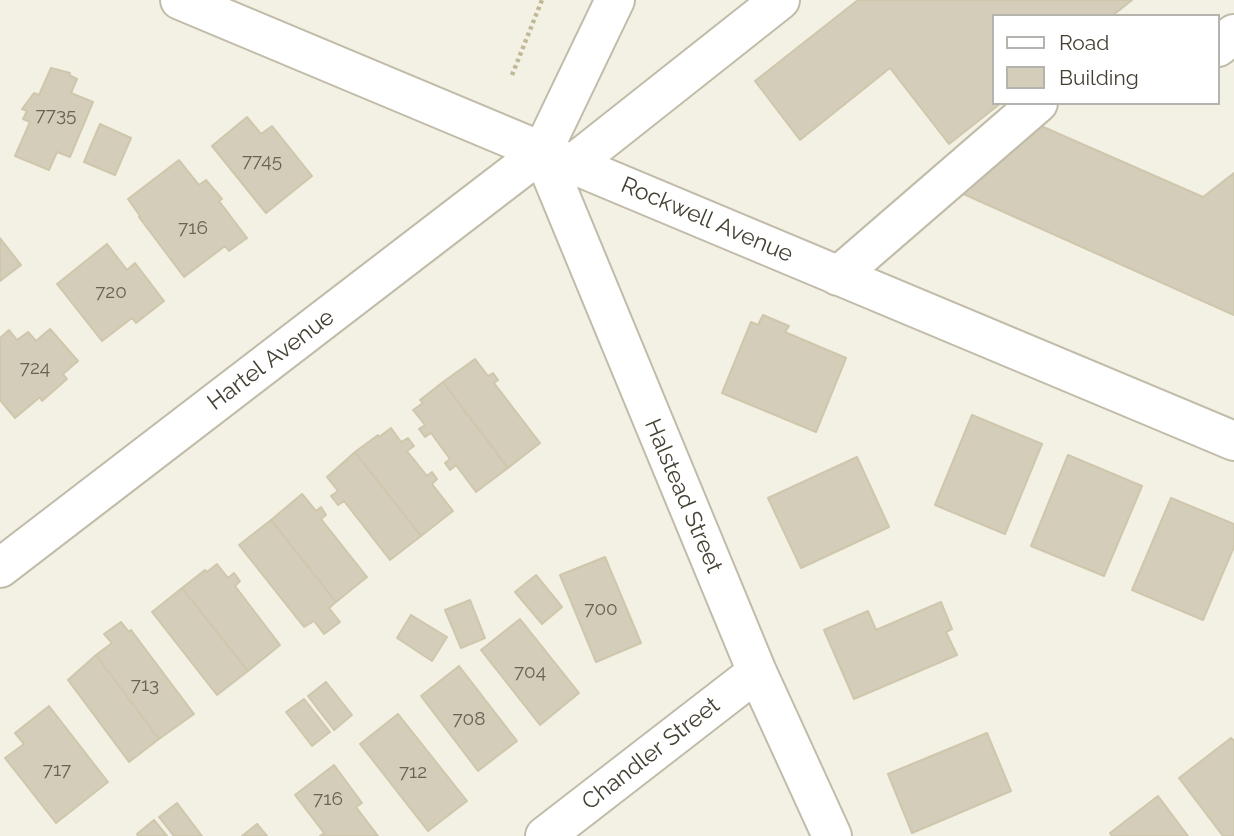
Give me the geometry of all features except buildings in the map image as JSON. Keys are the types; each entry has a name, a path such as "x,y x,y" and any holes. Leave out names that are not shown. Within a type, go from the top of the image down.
{"street":[{"name":"Rockwell Avenue","path":"180,0 1234,441"},
{"path":"558,158 615,0"},
{"name":"Hartel Avenue","path":"0,568 558,158 780,0"},
{"path":"1220,45 1234,34"},
{"path":"838,276 1036,105"},
{"name":"Halstead Street","path":"558,158 757,672 832,836"},
{"name":"Chandler Street","path":"545,836 757,672"}],"path":[{"path":"512,75 542,0"}]}
